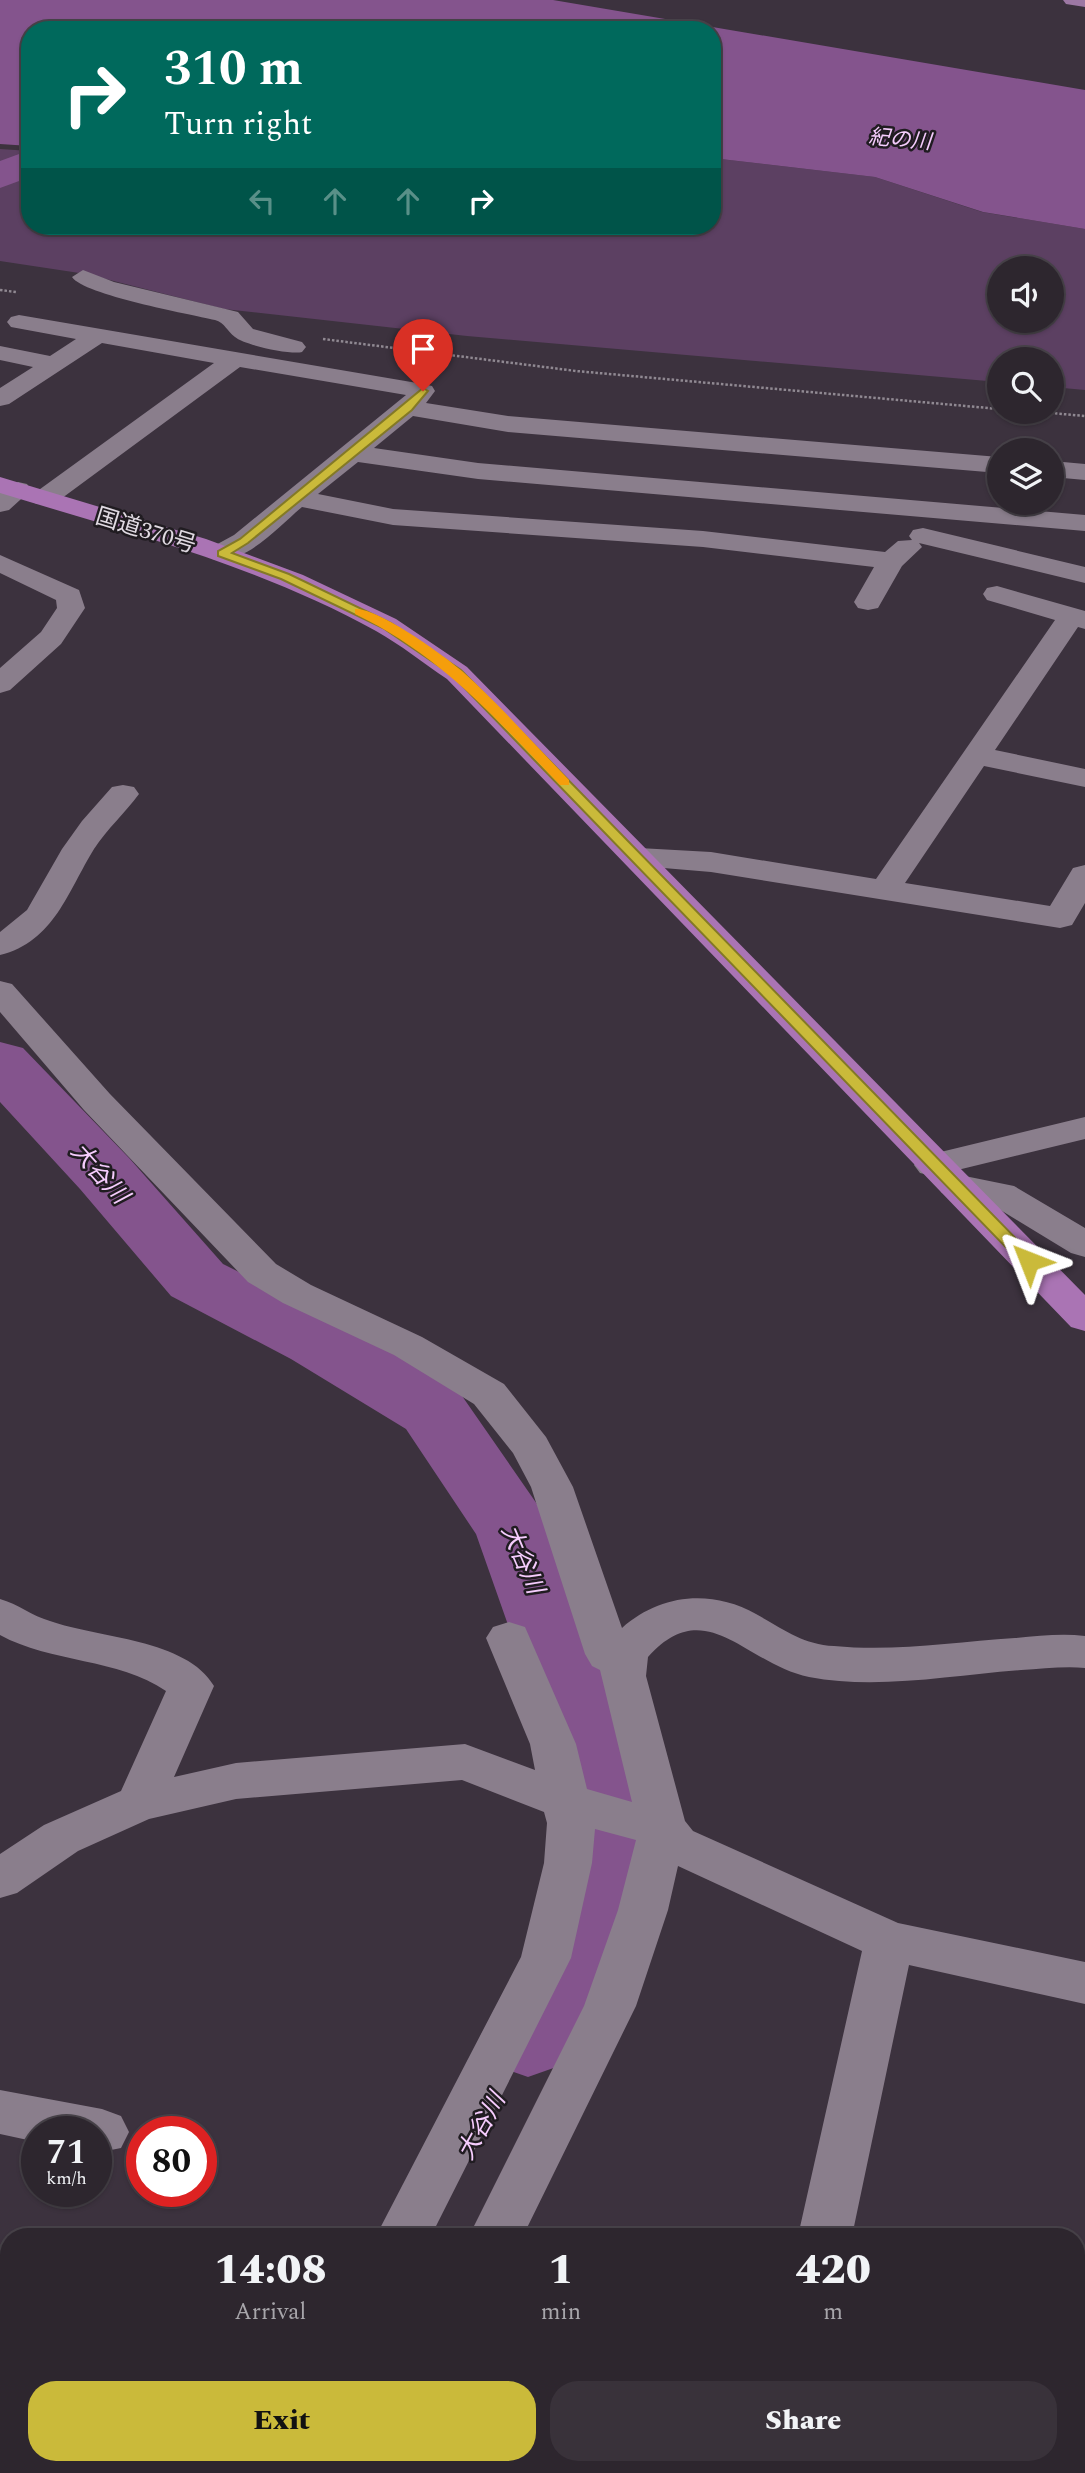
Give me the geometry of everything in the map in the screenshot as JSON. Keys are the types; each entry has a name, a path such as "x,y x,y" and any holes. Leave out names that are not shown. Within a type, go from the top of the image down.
{"highway":[{"name":"国道370号","path":"16,494 222,553 285,576 387,625 457,673 1085,1318"}],"main road":[{"path":"1072,0 1085,2"}],"street":[{"path":"83,277 106,287 230,317 245,334 415,381 415,399 244,541 222,553"},
{"path":"19,322 235,359 415,399 508,424 987,464"},
{"path":"0,399 98,335"},
{"path":"0,353 55,364"},
{"path":"16,494 235,359"},
{"path":"634,534 684,439"},
{"path":"352,453 478,471 1085,523"},
{"path":"869,602 891,561 923,536 945,461"},
{"path":"1064,470 1085,472"},
{"path":"297,498 393,517 634,534 891,561"},
{"path":"923,536 1085,575"},
{"path":"0,563 69,596 71,608 51,639 0,684"},
{"path":"884,890 974,755 1078,619 997,594"},
{"path":"974,755 1085,778"},
{"path":"0,945 33,923 50,904 78,849 123,794"},
{"path":"639,858 711,862 1060,918 1085,875"},
{"path":"0,991 107,1112 262,1273 297,1294 408,1346 489,1394 531,1447 552,1487 608,1654 623,1662"},
{"path":"944,1175 1085,1128"},
{"path":"944,1175 1001,1194 1085,1245"},
{"path":"500,2228 610,2006 643,1910 649,1825 623,1676 623,1662 628,1649 659,1624 689,1613 717,1614 740,1623 785,1652 806,1660 857,1664 1085,1652"},
{"path":"0,1615 35,1633 162,1666 191,1686 139,1803"},
{"path":"407,2228 546,1958 568,1863 571,1823 576,1804 509,1638"},
{"path":"0,1879 61,1839 139,1803 236,1781 465,1762 576,1804 649,1825 676,1844 889,1941 1085,1983"},
{"path":"827,2228 889,1941"},
{"path":"0,2112 21,2116"}],"path":[{"path":"0,290 22,293"},
{"path":"322,339 504,364 987,408"},
{"path":"1064,414 1085,416"}],"shaded area":[{"path":"0,149 21,150 21,235 721,235 721,159 875,177 982,212 1085,229 1085,390 1064,388 1064,347 987,347 987,381 467,336 224,309 86,274 0,261"}],"water":[{"path":"0,0 553,0 677,21 21,21 21,145 0,144"},
{"name":"紀の川","path":"721,28 1085,90 1085,229 983,212 875,177 721,159"}],"waterway":[{"name":"大谷川","path":"0,176 21,166"},
{"name":"大谷川","path":"0,1062 105,1174 197,1280 318,1342 433,1411 515,1530 561,1656 586,1768 605,1886 528,2037"}],"slow traffic":[{"path":"360,612 387,625 457,673 565,782"}],"route":[{"path":"423,391 408,408 244,541 222,553 285,576 387,625 457,673 1029,1261"}]}
